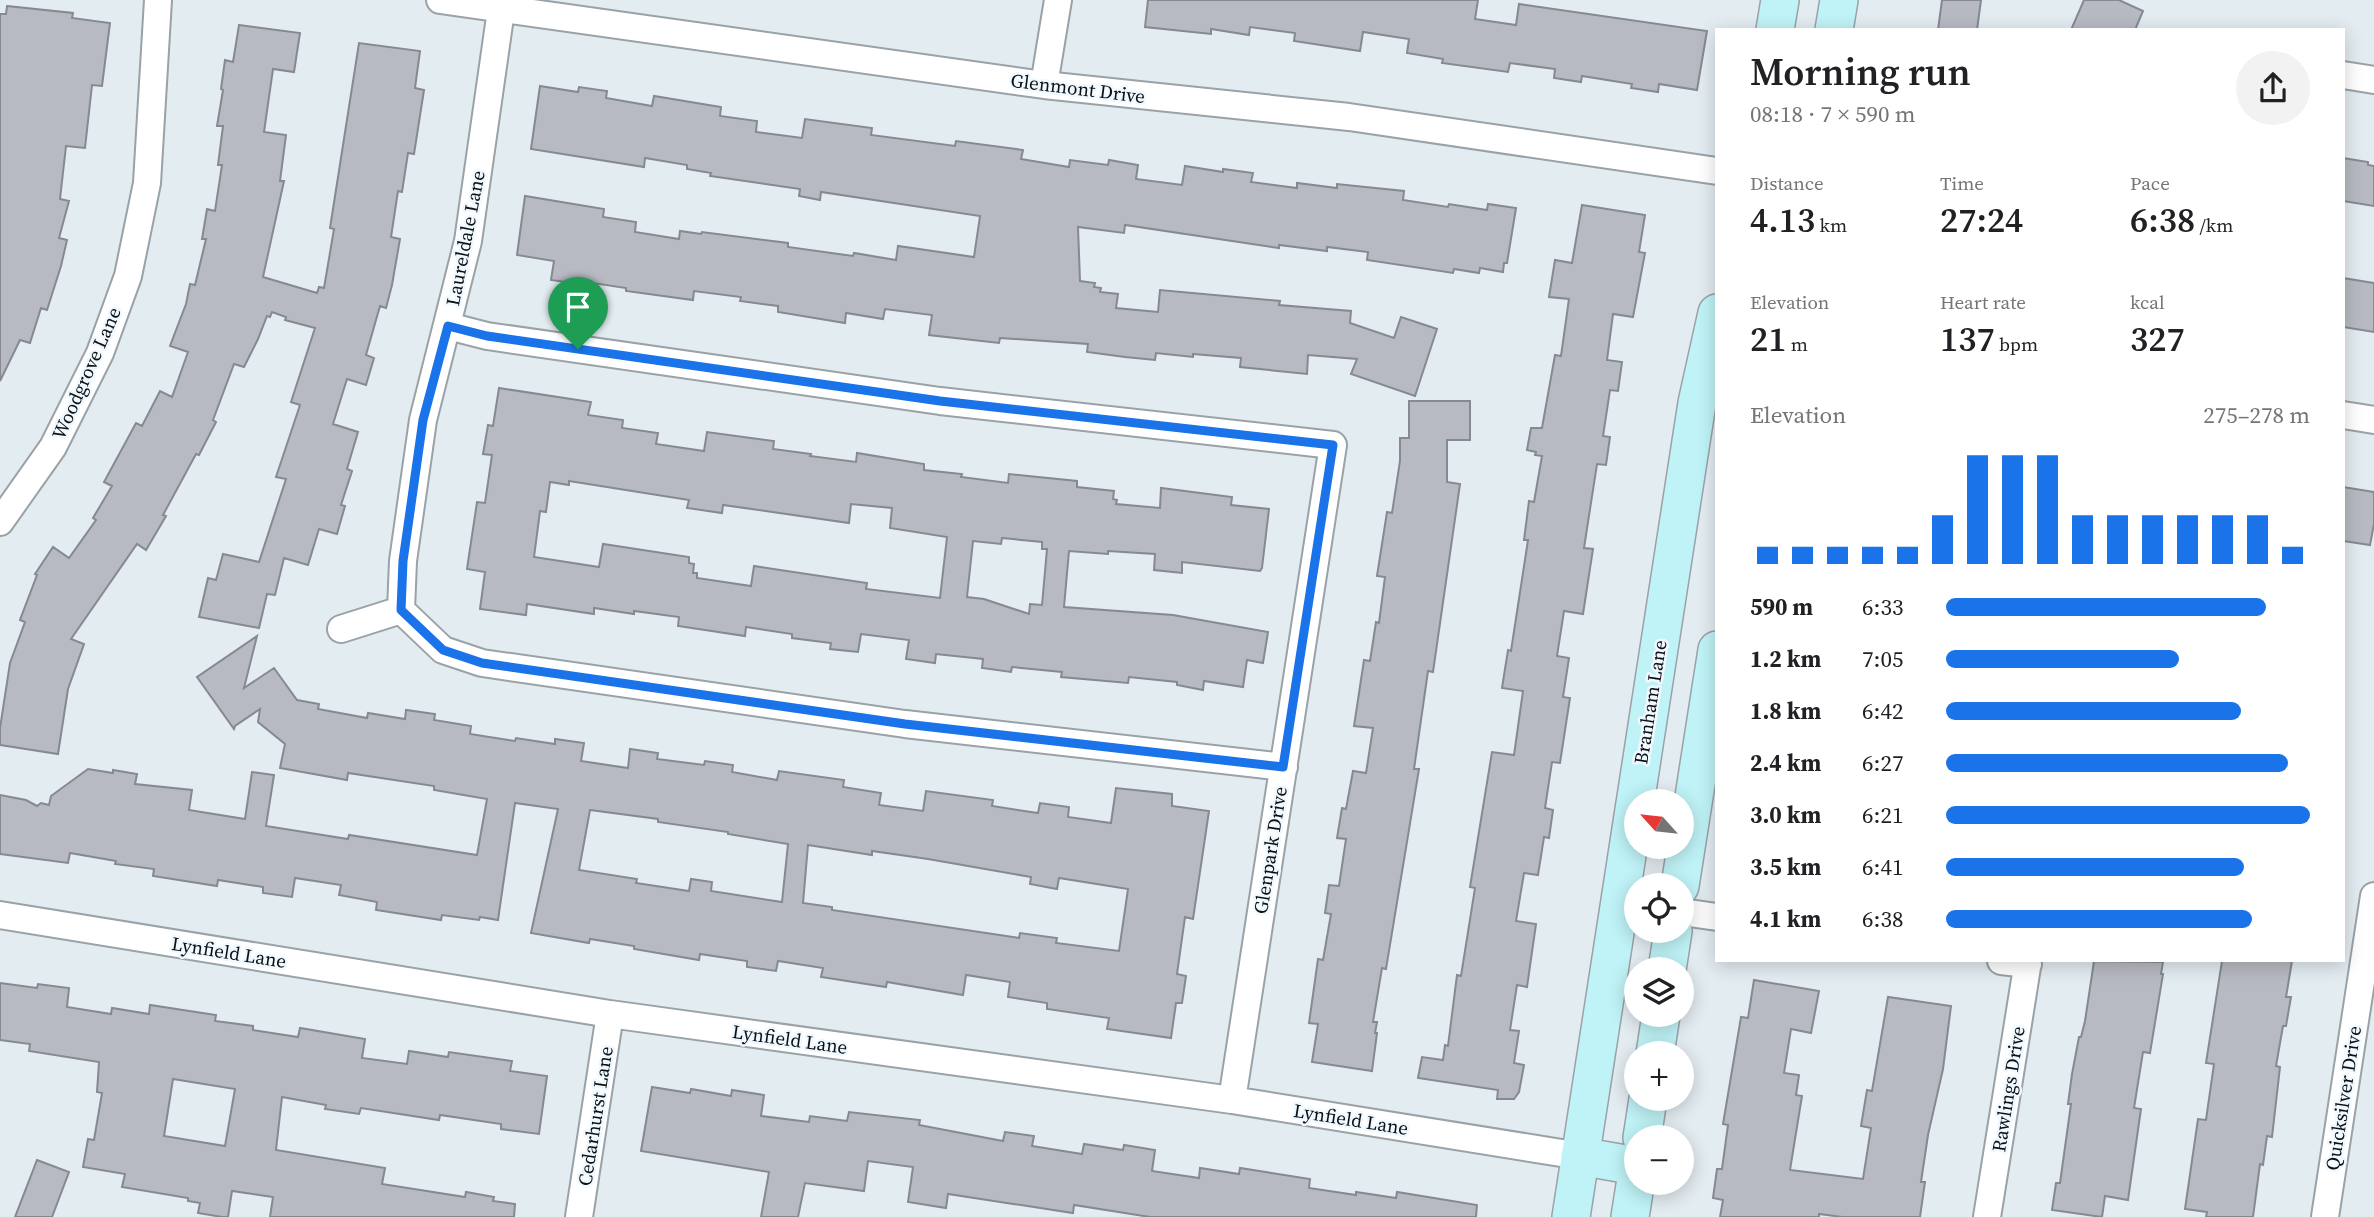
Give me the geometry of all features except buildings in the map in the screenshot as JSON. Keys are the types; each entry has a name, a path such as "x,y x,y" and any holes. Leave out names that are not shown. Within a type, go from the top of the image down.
{"main road":[{"path":"1775,28 1780,0"},
{"path":"1834,28 1839,0"},
{"name":"Branham Lane","path":"1571,1217 1697,403 1715,322"},
{"path":"1682,873 1715,663"},
{"path":"1580,1156 1624,1164"},
{"path":"1630,1217 1633,1195"}],"street":[{"name":"Woodgrove Lane","path":"0,522 52,447 100,353 128,276 146,183 158,0"},
{"name":"Glenmont Drive","path":"440,0 1044,85 1349,117 1715,170"},
{"path":"1044,85 1058,0"},
{"name":"Laureldale Lane","path":"401,610 403,561 423,420 468,241 501,10"},
{"path":"2345,75 2374,80"},
{"name":"Glenpark Drive","path":"448,326 487,336 940,401 1333,445 1232,1100"},
{"path":"2345,415 2374,420"},
{"path":"341,629 401,610 443,650 482,663 905,724 1283,767"},
{"name":"Quicksilver Drive","path":"2325,1217 2374,896"},
{"path":"1694,914 1715,917"},
{"name":"Lynfield Lane","path":"0,915 610,1014 1232,1100 1580,1156"},
{"name":"Rawlings Drive","path":"1987,1217 2028,962"},
{"name":"Cedarhurst Lane","path":"579,1217 610,1014"}],"route":[{"path":"448,326 487,336 578,349 940,401 1333,445 1283,767 905,724 482,663 443,650 401,610 403,561 423,420 448,326"}]}
